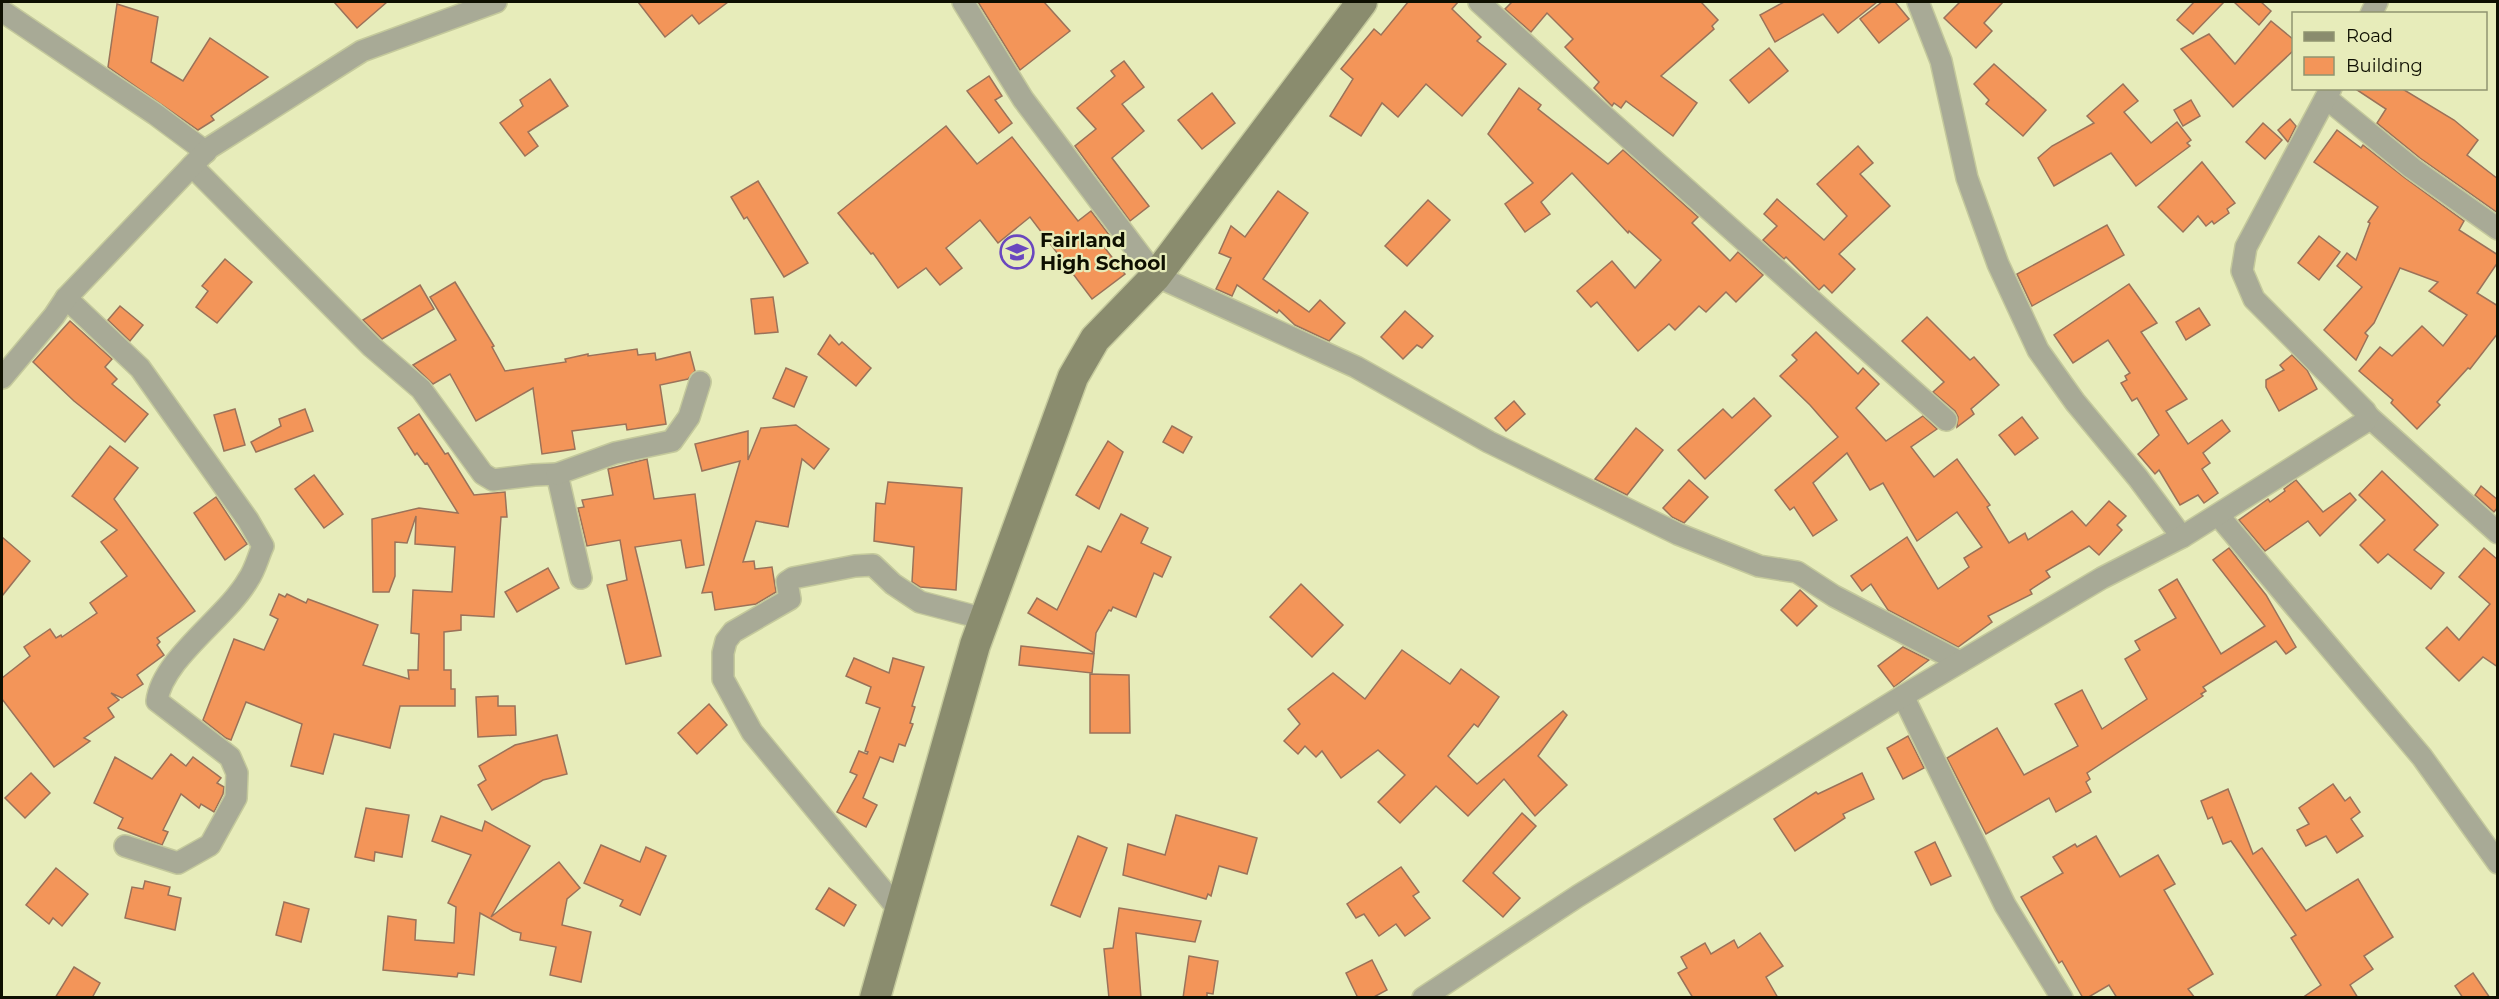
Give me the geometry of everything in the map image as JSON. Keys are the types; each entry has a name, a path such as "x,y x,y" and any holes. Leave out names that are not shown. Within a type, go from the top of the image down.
{"street":[{"path":"2,378 54,316 66,298 199,159 362,51 496,2"},
{"path":"963,2 1023,99 1156,276 1356,367 1490,442 1678,534 1760,566 1797,572 1834,596 1960,662"},
{"path":"875,998 975,645 1073,377 1095,339 1156,276 1362,2"},
{"path":"1479,2 1946,420"},
{"path":"1918,2 1941,61 1967,178 1998,264 2038,350 2074,402 2138,478 2182,537"},
{"path":"2,11 156,114 372,347 421,389 483,474 493,480 557,474 615,453 672,441 689,417 700,382"},
{"path":"2498,230 2412,168 2328,93 2246,247 2242,271 2254,299 2368,416 2498,534"},
{"path":"66,298 140,368 248,520 263,546 248,581 158,689 157,701 230,757 237,773 236,798 210,845 178,863 125,846"},
{"path":"1423,998 1578,896 1903,696 2102,578 2182,537 2218,515 2362,425 2368,416"},
{"path":"557,474 581,578"},
{"path":"2218,515 2422,757 2498,863"},
{"path":"899,910 752,732 723,679 722,662 726,641 733,632 790,599 787,582 793,578 855,566 873,565 892,584 920,602 984,619"},
{"path":"1903,696 2005,905 2058,996"}],"building":[{"path":"334,2 387,2 357,28"},
{"path":"638,2 728,2 699,24 692,15 665,37"},
{"path":"978,2 1044,2 1070,31 1020,70"},
{"path":"1408,2 1458,2 1452,9 1481,37 1477,41 1506,64 1462,116 1426,84 1398,117 1382,103 1361,136 1330,116 1353,79 1341,69 1374,29 1381,35"},
{"path":"1512,2 1701,2 1718,20 1712,26 1714,29 1661,76 1697,103 1673,136 1626,101 1621,108 1614,103 1612,106 1594,88 1599,82 1565,47 1573,39 1547,13 1531,32 1505,9"},
{"path":"1784,2 1877,2 1838,33 1823,14 1775,42 1760,15"},
{"path":"1882,2 1895,2 1909,19 1879,43 1860,19"},
{"path":"1960,2 2003,2 1984,23 1992,31 1976,48 1944,18"},
{"path":"2194,2 2224,2 2193,34 2177,20"},
{"path":"2234,2 2261,2 2271,11 2259,25"},
{"path":"117,4 158,17 151,62 183,81 210,38 268,77 211,116 214,120 198,130 108,67"},
{"path":"2271,21 2292,38 2292,52 2233,107 2181,49 2209,34 2235,64"},
{"path":"1769,48 1788,71 1749,103 1730,80"},
{"path":"1124,61 1144,87 1122,104 1144,131 1112,158 1149,206 1130,221 1075,146 1096,129 1077,108 1115,76 1111,71"},
{"path":"1994,64 2046,110 2023,136 1986,104 1989,100 1974,84"},
{"path":"989,76 1002,96 995,100 1012,123 999,133 967,91"},
{"path":"550,79 568,106 528,132 538,146 525,156 500,123 523,106 520,100"},
{"path":"2123,84 2138,101 2124,112 2151,143 2177,122 2191,140 2187,143 2190,146 2136,186 2111,153 2054,186 2038,158 2052,146 2094,123 2087,116"},
{"path":"1519,88 1541,105 1538,109 1608,164 1623,150 1698,217 1692,223 1730,261 1738,252 1763,275 1736,302 1726,292 1706,312 1699,306 1675,330 1669,324 1638,351 1597,302 1591,307 1577,291 1612,261 1635,288 1661,260 1629,231 1628,233 1572,173 1541,202 1550,214 1525,232 1505,204 1533,183 1488,134"},
{"path":"2357,90 2404,90 2454,120 2478,140 2467,155 2498,179 2498,213 2420,158 2377,123 2386,109"},
{"path":"1212,93 1235,123 1202,149 1178,120"},
{"path":"2191,100 2200,116 2183,126 2174,110"},
{"path":"2290,119 2296,126 2288,142 2278,130"},
{"path":"2263,123 2282,140 2265,159 2246,142"},
{"path":"946,126 977,164 1012,137 1078,221 1091,211 1110,236 1101,243 1125,274 1092,299 1030,217 998,243 980,220 946,248 962,268 940,285 926,268 898,288 873,253 871,254 838,213"},
{"path":"2337,130 2361,148 2363,145 2464,221 2459,230 2498,255 2498,262 2477,293 2498,306 2498,333 2470,369 2468,368 2437,402 2440,405 2417,429 2391,403 2393,400 2359,371 2380,347 2392,356 2422,326 2443,346 2467,315 2429,291 2438,282 2400,268 2374,323 2365,333 2368,336 2356,360 2324,330 2362,287 2337,266 2347,253 2356,260 2370,223 2368,222 2378,207 2314,162"},
{"path":"1858,146 1873,163 1860,174 1890,206 1839,254 1855,269 1832,293 1824,285 1819,290 1786,257 1784,259 1763,240 1777,226 1764,214 1777,199 1824,240 1847,216 1817,184"},
{"path":"2202,162 2235,203 2227,209 2229,213 2214,224 2212,221 2206,226 2198,216 2183,232 2158,207"},
{"path":"758,181 808,263 784,277 747,217 744,219 731,197"},
{"path":"1278,191 1308,213 1263,279 1309,312 1320,300 1345,323 1329,341 1295,325 1279,310 1277,313 1237,285 1232,296 1216,289 1231,258 1219,253 1231,226 1245,237"},
{"path":"1428,200 1450,220 1407,266 1385,246"},
{"path":"2107,225 2124,255 2032,306 2017,274"},
{"path":"2319,236 2340,252 2319,280 2298,263"},
{"path":"225,259 252,282 217,323 196,307 208,291 202,286"},
{"path":"455,282 494,346 492,347 505,371 566,362 565,359 588,354 588,356 637,349 638,355 655,353 656,360 690,352 695,371 688,379 660,385 666,424 627,430 626,424 572,431 575,449 542,454 533,388 476,421 450,374 433,384 413,365 456,340 430,297"},
{"path":"2129,284 2157,323 2141,332 2187,399 2166,411 2188,444 2222,420 2230,431 2203,453 2210,463 2202,469 2218,493 2204,503 2198,495 2180,505 2159,470 2155,474 2138,454 2159,435 2137,398 2132,401 2121,383 2127,380 2125,376 2130,373 2108,340 2073,363 2054,335"},
{"path":"420,285 434,309 382,339 363,320"},
{"path":"773,297 778,332 755,334 751,299"},
{"path":"120,306 143,325 130,341 108,320"},
{"path":"2199,308 2210,325 2186,340 2176,322"},
{"path":"1405,311 1433,336 1422,348 1417,345 1403,359 1381,337"},
{"path":"1927,317 1970,360 1974,357 1999,385 1971,409 1974,414 1957,427 1958,417 1955,411 1933,392 1944,382 1902,341"},
{"path":"70,321 112,359 105,367 117,379 112,384 148,414 125,442 74,401 33,362"},
{"path":"1816,332 1858,374 1863,368 1879,384 1856,408 1886,441 1923,416 1937,429 1911,447 1934,477 1957,459 1990,505 1987,507 2009,543 2025,533 2028,540 2072,511 2086,526 2109,501 2126,516 2117,525 2122,530 2099,555 2089,546 2046,571 2050,577 2030,590 2032,594 1988,616 1992,622 1958,647 1888,610 1871,584 1862,591 1851,576 1907,537 1938,589 1969,567 1964,558 1982,547 1957,512 1917,541 1883,483 1870,490 1847,453 1813,483 1837,520 1813,536 1794,507 1790,510 1775,490 1838,437 1780,376 1797,360 1792,355"},
{"path":"830,335 839,345 842,342 871,368 856,386 818,354"},
{"path":"2292,355 2307,370 2317,389 2279,411 2266,387 2266,380 2284,370 2280,365"},
{"path":"786,368 807,377 794,407 773,398"},
{"path":"1754,398 1771,416 1705,479 1678,450 1723,409 1732,418"},
{"path":"1514,401 1525,414 1506,431 1495,418"},
{"path":"235,409 245,445 224,451 214,415"},
{"path":"305,409 313,431 256,452 251,442 281,426 279,419"},
{"path":"419,414 445,454 448,453 474,495 505,492 507,517 501,517 494,617 461,615 461,630 444,632 444,670 451,670 451,689 455,689 455,706 400,706 390,748 334,734 323,774 291,766 302,724 246,702 231,740 226,738 203,720 234,639 264,650 278,619 270,615 279,594 285,597 287,594 306,603 308,599 378,625 363,665 409,679 408,670 418,670 419,634 411,633 413,590 452,592 455,547 415,544 416,516 407,543 395,542 395,576 389,592 373,592 372,519 419,508 458,513 427,463 425,464 417,453 415,455 398,428"},
{"path":"2022,417 2038,438 2015,455 1999,435"},
{"path":"796,425 829,449 814,469 802,459 788,527 756,521 743,562 754,561 755,569 772,567 776,592 756,604 715,610 712,592 702,593 740,461 702,471 695,444 748,431 748,460 761,428"},
{"path":"1172,426 1192,437 1183,453 1163,442"},
{"path":"1636,428 1663,450 1627,495 1595,479"},
{"path":"1108,441 1123,452 1099,509 1076,495"},
{"path":"110,446 138,468 114,499 195,611 157,638 160,642 157,645 164,655 137,675 143,684 122,698 111,693 119,700 108,708 114,717 84,738 90,741 54,767 2,699 2,678 30,656 24,647 50,629 56,638 61,635 62,637 97,613 90,603 127,576 101,542 117,530 72,496"},
{"path":"647,459 654,499 695,494 704,565 686,568 681,540 635,547 661,656 626,664 607,585 627,580 620,540 587,546 578,508 584,507 582,500 613,495 608,469"},
{"path":"2382,471 2438,525 2414,550 2444,573 2431,589 2388,554 2378,563 2360,545 2385,520 2359,495"},
{"path":"314,475 343,514 324,528 295,489"},
{"path":"1689,480 1708,497 1684,523 1672,517 1663,508"},
{"path":"2296,480 2323,512 2350,493 2356,500 2320,536 2308,521 2265,551 2239,520 2268,499 2270,502"},
{"path":"888,482 962,488 956,590 920,587 912,582 914,547 874,541 876,503 885,504"},
{"path":"2481,486 2498,500 2498,507 2494,512 2475,495"},
{"path":"216,497 247,544 225,560 194,513"},
{"path":"1121,514 1148,528 1141,543 1171,557 1162,577 1154,573 1136,617 1113,607 1111,611 1109,610 1096,633 1094,653 1028,613 1037,598 1057,610 1088,546 1101,552"},
{"path":"2,537 30,561 2,596"},
{"path":"2229,548 2266,595 2296,647 2286,654 2276,641 2203,687 2206,691 2201,694 2203,696 2087,773 2090,779 2086,782 2091,792 2056,812 2049,798 1986,834 1947,758 1997,728 2024,775 2078,746 2055,704 2082,690 2102,729 2147,699 2125,659 2140,650 2135,641 2176,618 2159,590 2177,579 2221,654 2265,626 2213,560"},
{"path":"2484,548 2498,560 2498,667 2483,657 2459,681 2426,648 2447,627 2459,640 2490,604 2459,577"},
{"path":"548,568 559,588 517,612 505,592"},
{"path":"1301,584 1343,625 1312,657 1270,617"},
{"path":"1800,590 1817,606 1797,626 1781,610"},
{"path":"1021,646 1094,654 1092,673 1019,665"},
{"path":"1903,647 1929,660 1894,687 1878,666"},
{"path":"1402,650 1450,684 1461,669 1499,697 1478,727 1474,724 1448,756 1477,784 1563,711 1567,715 1538,756 1567,785 1535,816 1504,779 1468,816 1436,786 1400,823 1378,802 1405,775 1378,750 1341,778 1322,751 1316,757 1305,746 1298,754 1284,741 1300,724 1288,709 1333,673 1365,699"},
{"path":"854,658 889,673 893,658 924,667 912,706 915,707 910,723 913,724 905,746 899,744 893,762 880,757 863,798 877,805 866,827 837,812 857,775 850,772 859,751 867,754 868,752 865,751 880,708 866,703 871,687 846,676"},
{"path":"1090,674 1129,675 1130,733 1090,733"},
{"path":"498,696 498,706 515,706 516,735 478,737 476,697"},
{"path":"709,704 727,725 697,754 678,733"},
{"path":"557,735 567,774 543,780 492,810 478,785 486,780 479,766 515,745"},
{"path":"1908,736 1924,768 1903,779 1887,748"},
{"path":"171,754 186,766 193,757 221,778 217,783 224,787 214,812 201,804 199,808 181,794 163,830 168,832 162,845 118,828 123,818 94,803 115,757 152,779"},
{"path":"31,773 50,793 25,818 5,798"},
{"path":"1862,773 1874,799 1843,814 1845,818 1795,851 1774,819 1816,792 1818,794"},
{"path":"2333,784 2345,801 2350,797 2360,812 2351,819 2363,836 2337,853 2326,836 2306,846 2297,830 2309,824 2299,808"},
{"path":"2228,789 2253,854 2262,848 2306,911 2358,879 2393,937 2364,956 2373,969 2350,985 2358,998 2302,998 2321,985 2291,938 2296,935 2231,841 2223,844 2212,817 2208,819 2201,801"},
{"path":"366,808 409,815 402,857 375,852 374,861 355,857"},
{"path":"1522,813 1536,826 1493,873 1520,898 1503,917 1463,881"},
{"path":"1176,815 1257,838 1247,874 1219,866 1211,896 1208,894 1206,899 1123,875 1128,844 1165,855"},
{"path":"441,816 482,831 485,821 530,846 491,917 559,862 580,888 567,899 562,925 591,932 581,982 550,975 556,947 520,940 521,933 480,913 474,975 458,973 457,977 383,970 388,916 416,920 415,940 454,943 456,907 448,903 471,855 432,841"},
{"path":"1078,836 1107,848 1080,917 1051,905"},
{"path":"2096,836 2120,877 2158,855 2175,884 2164,890 2213,974 2188,989 2195,998 2117,998 2109,985 2083,998 2062,961 2059,963 2021,897 2063,873 2053,857 2075,844 2077,847"},
{"path":"1935,842 1951,876 1931,885 1915,852"},
{"path":"601,845 640,862 646,847 666,856 640,915 620,906 623,900 584,883"},
{"path":"1401,867 1419,892 1413,896 1430,918 1405,936 1396,924 1379,936 1364,914 1356,918 1347,904"},
{"path":"56,868 88,894 62,926 53,918 49,924 26,905"},
{"path":"145,881 170,887 168,895 181,898 175,930 125,918 132,887 143,889"},
{"path":"829,888 856,905 844,926 816,909"},
{"path":"284,902 309,909 301,942 276,935"},
{"path":"1119,908 1201,921 1195,942 1136,933 1141,998 1109,998 1104,949 1113,948"},
{"path":"1760,933 1783,966 1766,977 1778,998 1693,998 1678,973 1687,968 1681,957 1705,943 1711,954 1734,940 1738,948"},
{"path":"1189,956 1218,961 1213,994 1207,993 1207,998 1183,998"},
{"path":"1372,960 1387,990 1372,998 1358,998 1346,973"},
{"path":"74,967 100,983 92,998 55,998"},
{"path":"2473,973 2490,998 2463,998 2455,986"}],"place":[{"name":"Fairland High School","path":"1017,252"}]}
